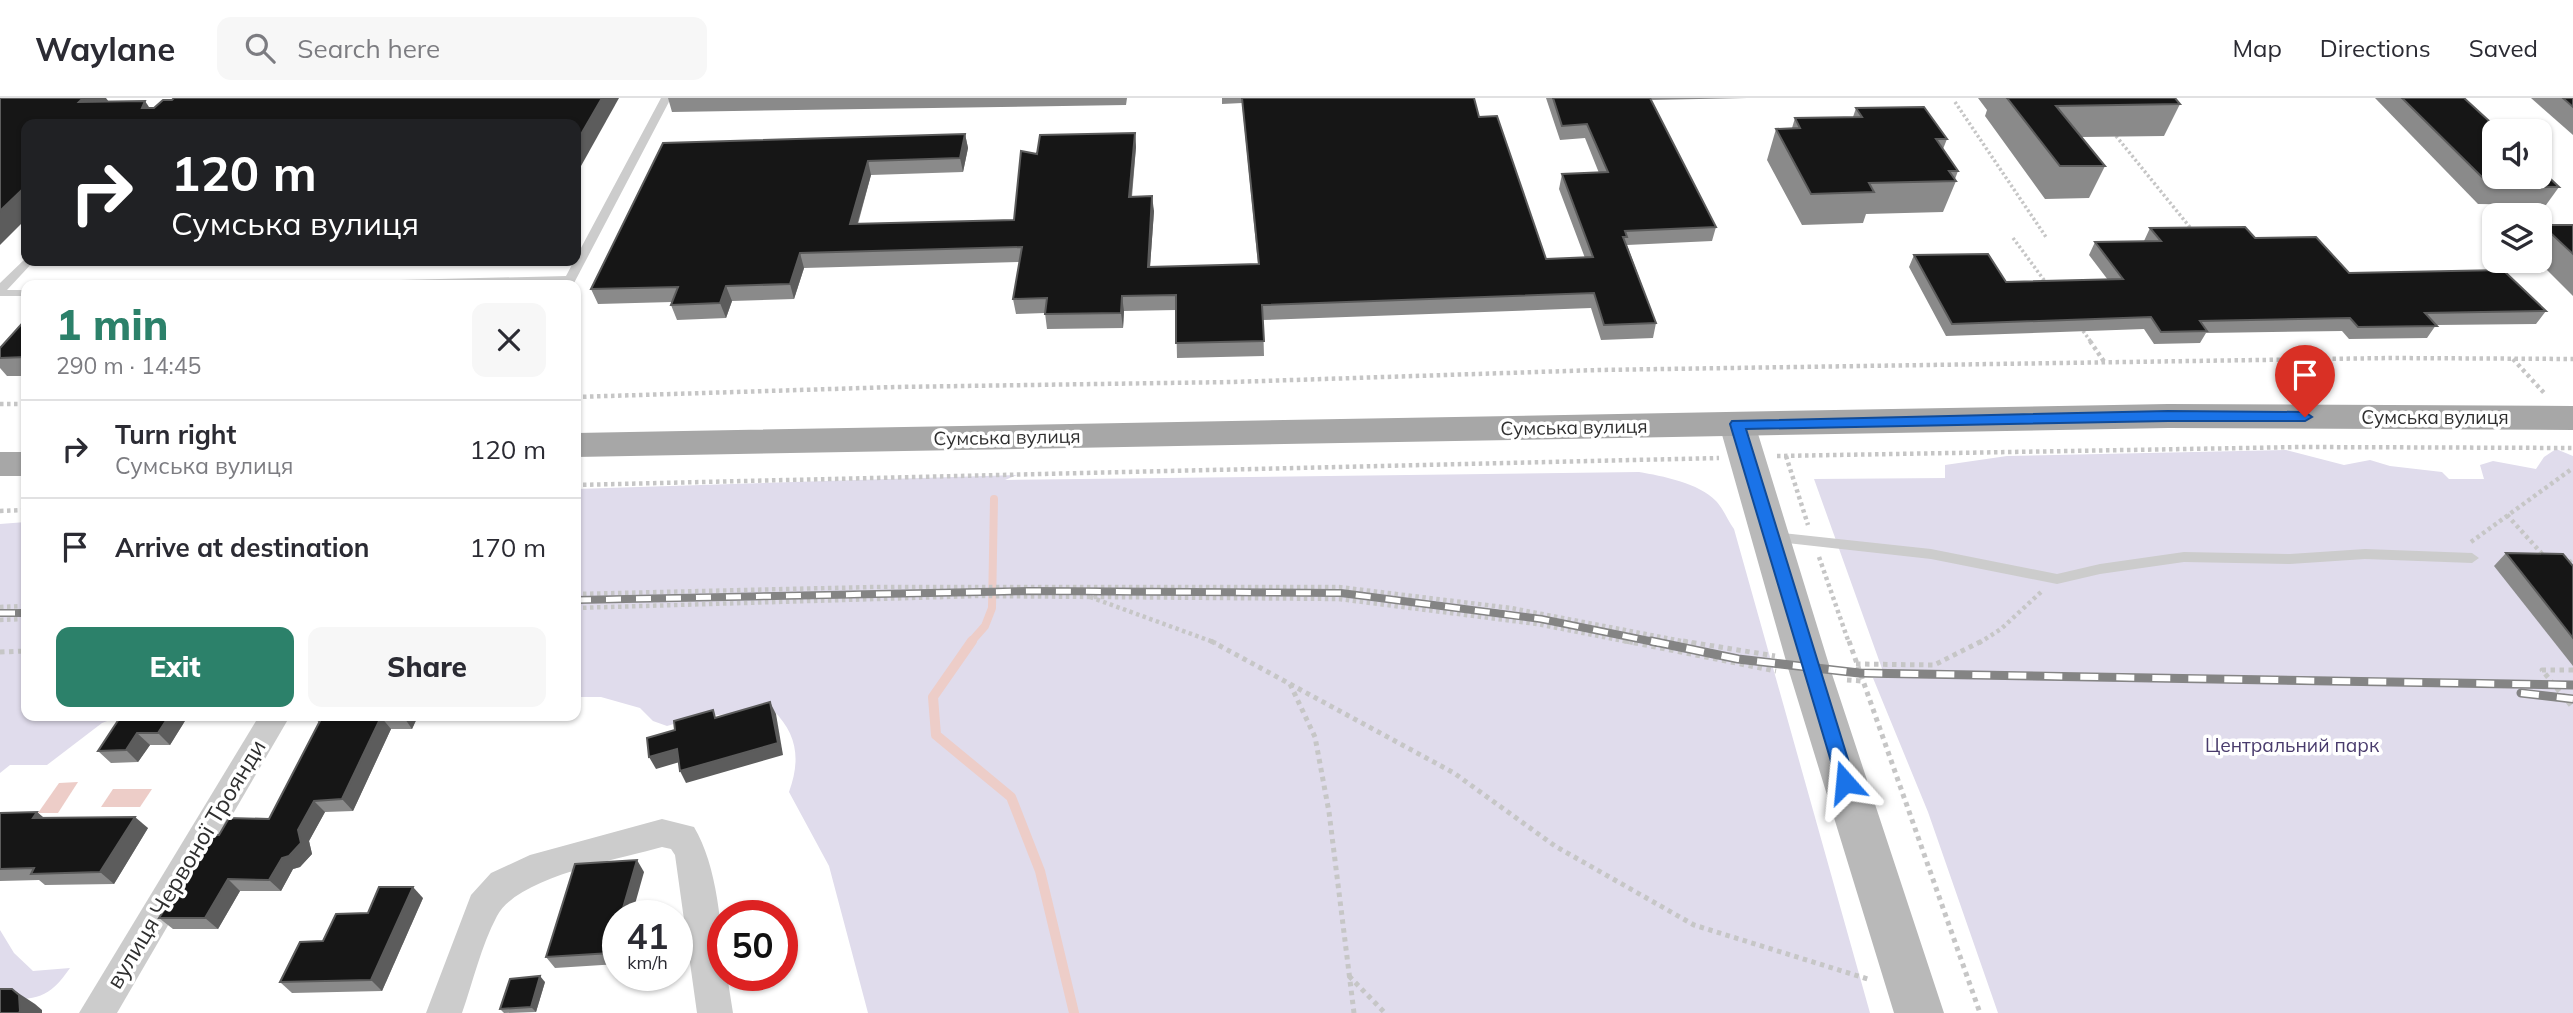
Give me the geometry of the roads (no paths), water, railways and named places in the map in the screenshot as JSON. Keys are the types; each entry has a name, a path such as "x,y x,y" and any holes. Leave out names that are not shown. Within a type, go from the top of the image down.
{"main road":[{"name":"Сумська вулиця","path":"581,445 1743,441 2168,416 2573,418"},
{"path":"1743,441 1809,668 1916,1003"},
{"path":"0,464 21,464"}],"street":[{"name":"вулиця Червоної Троянди","path":"97,1013 272,721"},
{"path":"444,1013 483,906 503,884 530,870 650,836 673,833 682,837 691,852 715,1013"}],"lane":[{"path":"581,259 666,98"},
{"path":"0,292 24,266"},
{"path":"0,292 21,293"},
{"path":"1771,536 1931,554 2057,579 2183,556 2290,559 2365,554 2472,558"}],"waterway":[{"path":"970,643 985,626 992,608 994,499"},
{"path":"972,641 933,697 936,735 1011,797 1040,871 1074,1013"}],"railway":[{"path":"581,600 1029,591 1341,593 1541,619 1659,643"},
{"path":"0,613 21,613"},
{"path":"1651,641 1738,659 1859,673 2573,685"},
{"path":"2521,693 2573,699"}],"park label":[{"name":"Центральний парк","path":"2292,745"}]}
